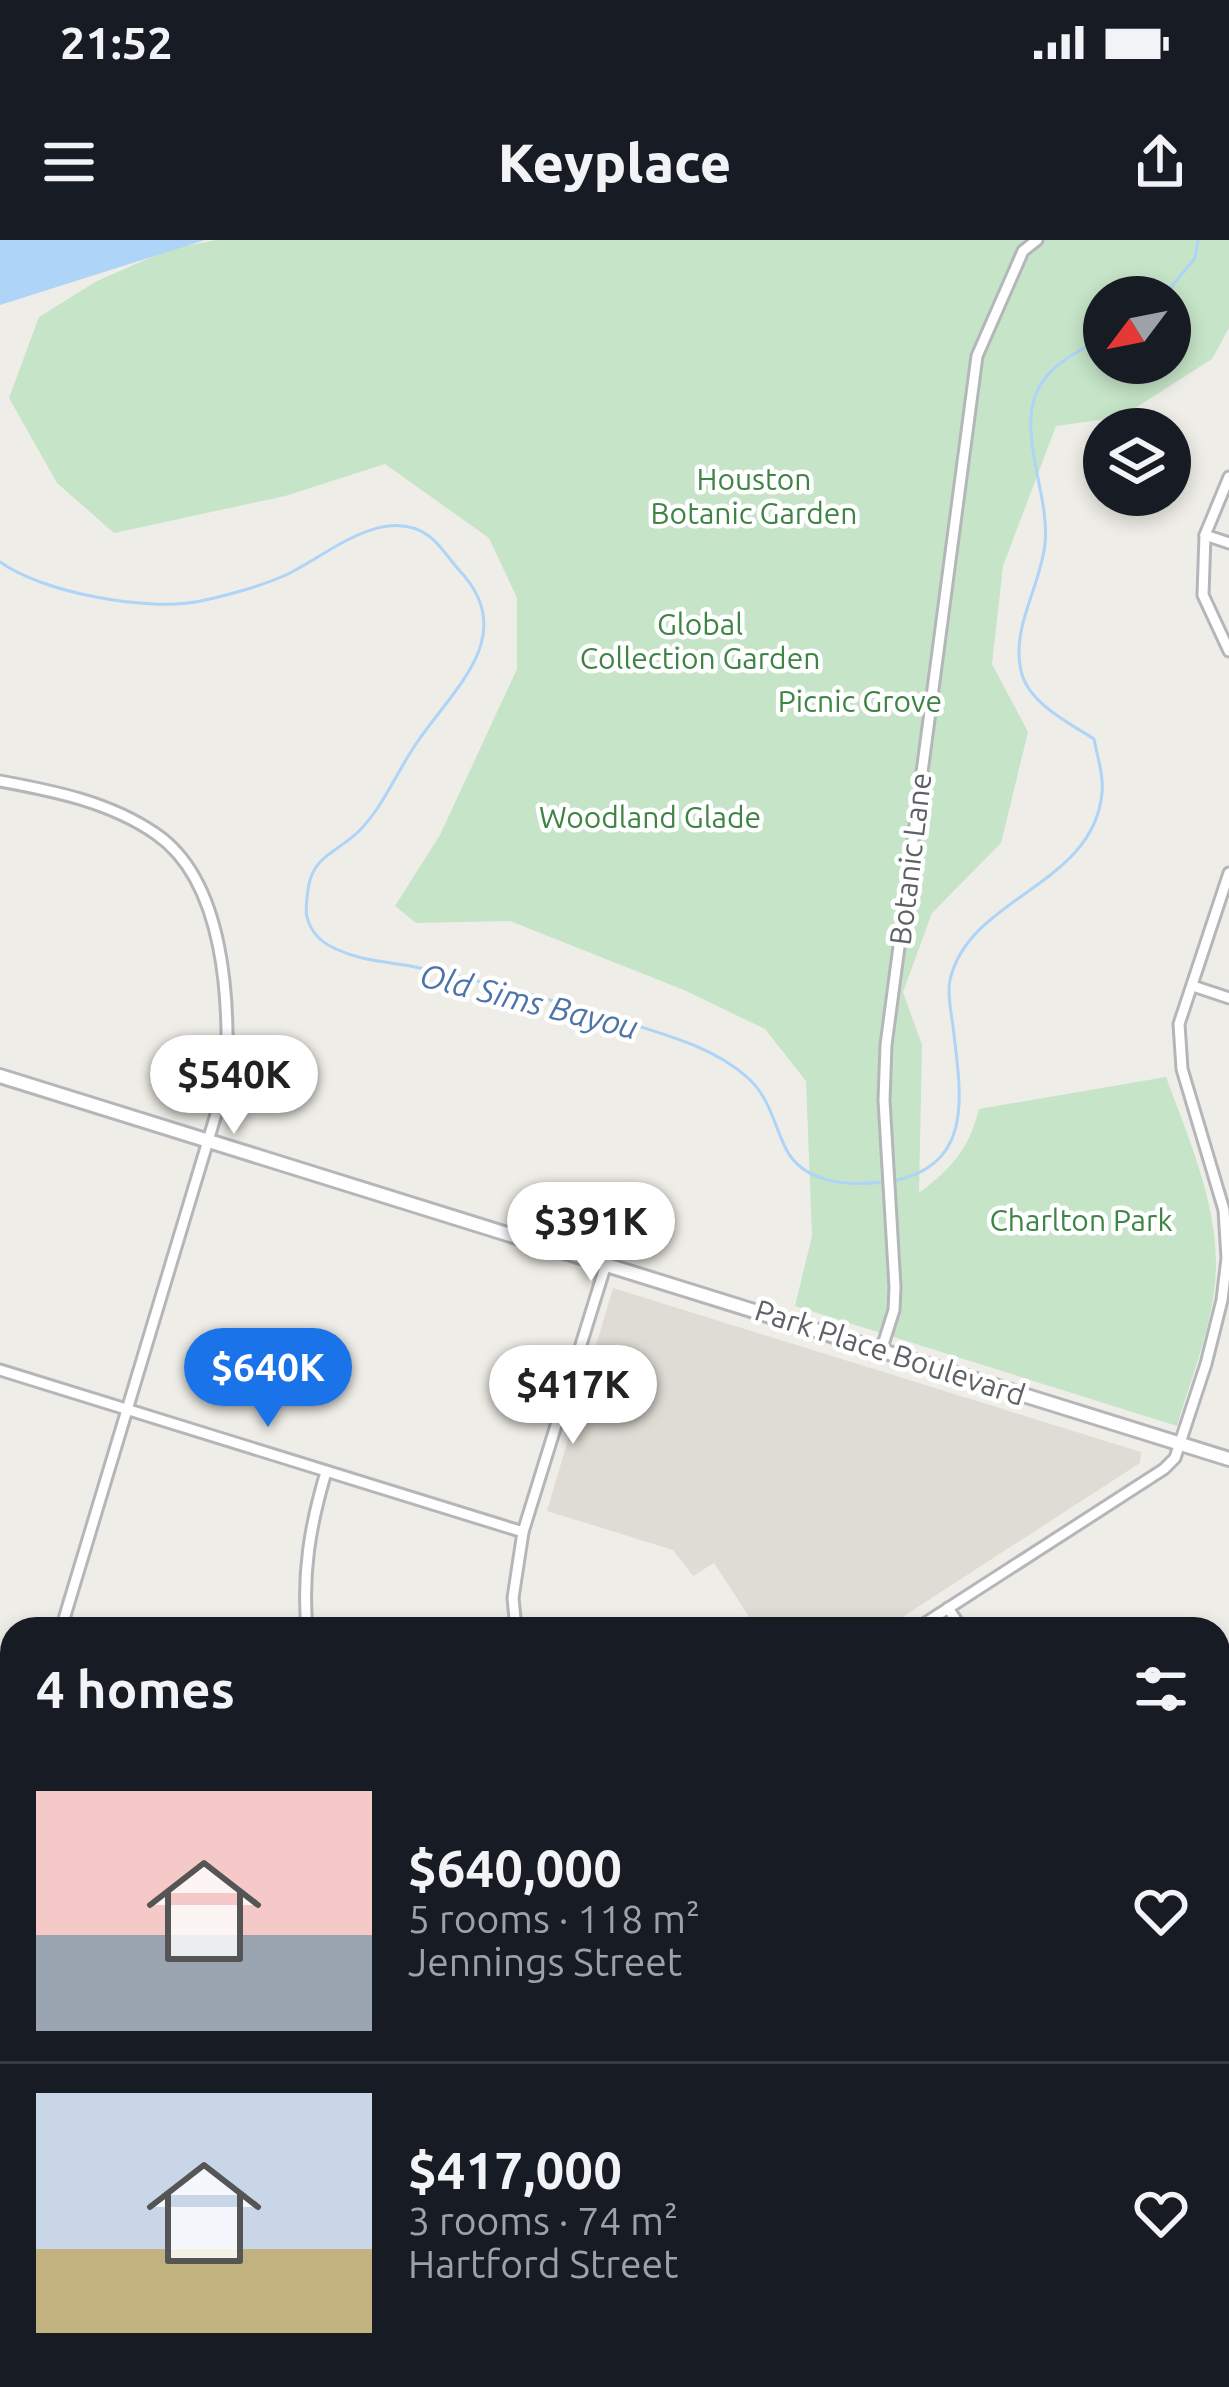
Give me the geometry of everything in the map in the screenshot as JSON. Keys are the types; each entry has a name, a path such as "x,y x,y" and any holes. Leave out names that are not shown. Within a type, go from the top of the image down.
{"street":[{"name":"Botanic Lane","path":"881,1351 894,1310 884,1100 886,1045 977,356 1022,251 1036,240"},
{"path":"1229,477 1204,535 1203,595 1229,651"},
{"path":"1204,535 1229,542"},
{"path":"0,781 83,800 128,817 160,837 192,878 216,932 227,993 226,1081 65,1617"},
{"path":"934,1617 1175,1458 1206,1364 1228,1257 1226,1211 1182,1069 1179,1024 1229,874"},
{"path":"1193,986 1229,998"},
{"name":"Park Place Boulevard","path":"0,1076 1229,1460"},
{"path":"515,1617 513,1598 523,1532 606,1263"},
{"path":"0,1370 523,1532"},
{"path":"306,1617 308,1534 326,1472"},
{"path":"948,1608 954,1617"}],"shaded area":[{"path":"613,1288 1141,1452 1140,1463 903,1617 749,1617 714,1563 693,1576 673,1550 547,1511"}],"green space":[{"name":"Houston Botanic Garden","path":"216,240 1229,240 1229,328 1212,359 1191,372 1191,276 1083,276 1083,384 1173,384 1135,408 1083,408 1083,422 1056,426 1003,566 992,664 1028,732 1001,843 932,913 903,992 922,1045 919,1193 958,1157 979,1109 1166,1077 1206,1193 1216,1264 1208,1326 1177,1426 795,1306 812,1236 806,1081 765,1029 684,990 510,921 416,923 395,906 440,835 517,669 517,598 489,538 385,464 285,496 114,533 57,483 9,398 39,317 97,281 170,249"}],"water":[{"path":"0,240 205,240 0,305"}],"waterway":[{"name":"Old Sims Bayou","path":"1180,276 1195,258 1198,240"},
{"name":"Old Sims Bayou","path":"892,1181 919,1173 938,1159 957,1122 958,1075 949,991 962,952 980,929 1077,850 1094,825 1102,793 1094,739 1050,711 1032,693 1019,655 1045,544 1031,414 1047,376 1083,349"},
{"name":"Old Sims Bayou","path":"0,562 69,591 126,602 179,604 278,578 375,529 412,527 429,536 476,594 484,616 483,638 463,680 418,741 375,812 314,870 306,907 314,933 331,947 356,956 521,992 706,1051 755,1086 786,1149 804,1169 842,1183 883,1182"}],"park label":[{"name":"Global Collection Garden","path":"700,642"},
{"name":"Picnic Grove","path":"860,702"},
{"name":"Woodland Glade","path":"650,818"},
{"name":"Charlton Park","path":"1081,1221"}]}
